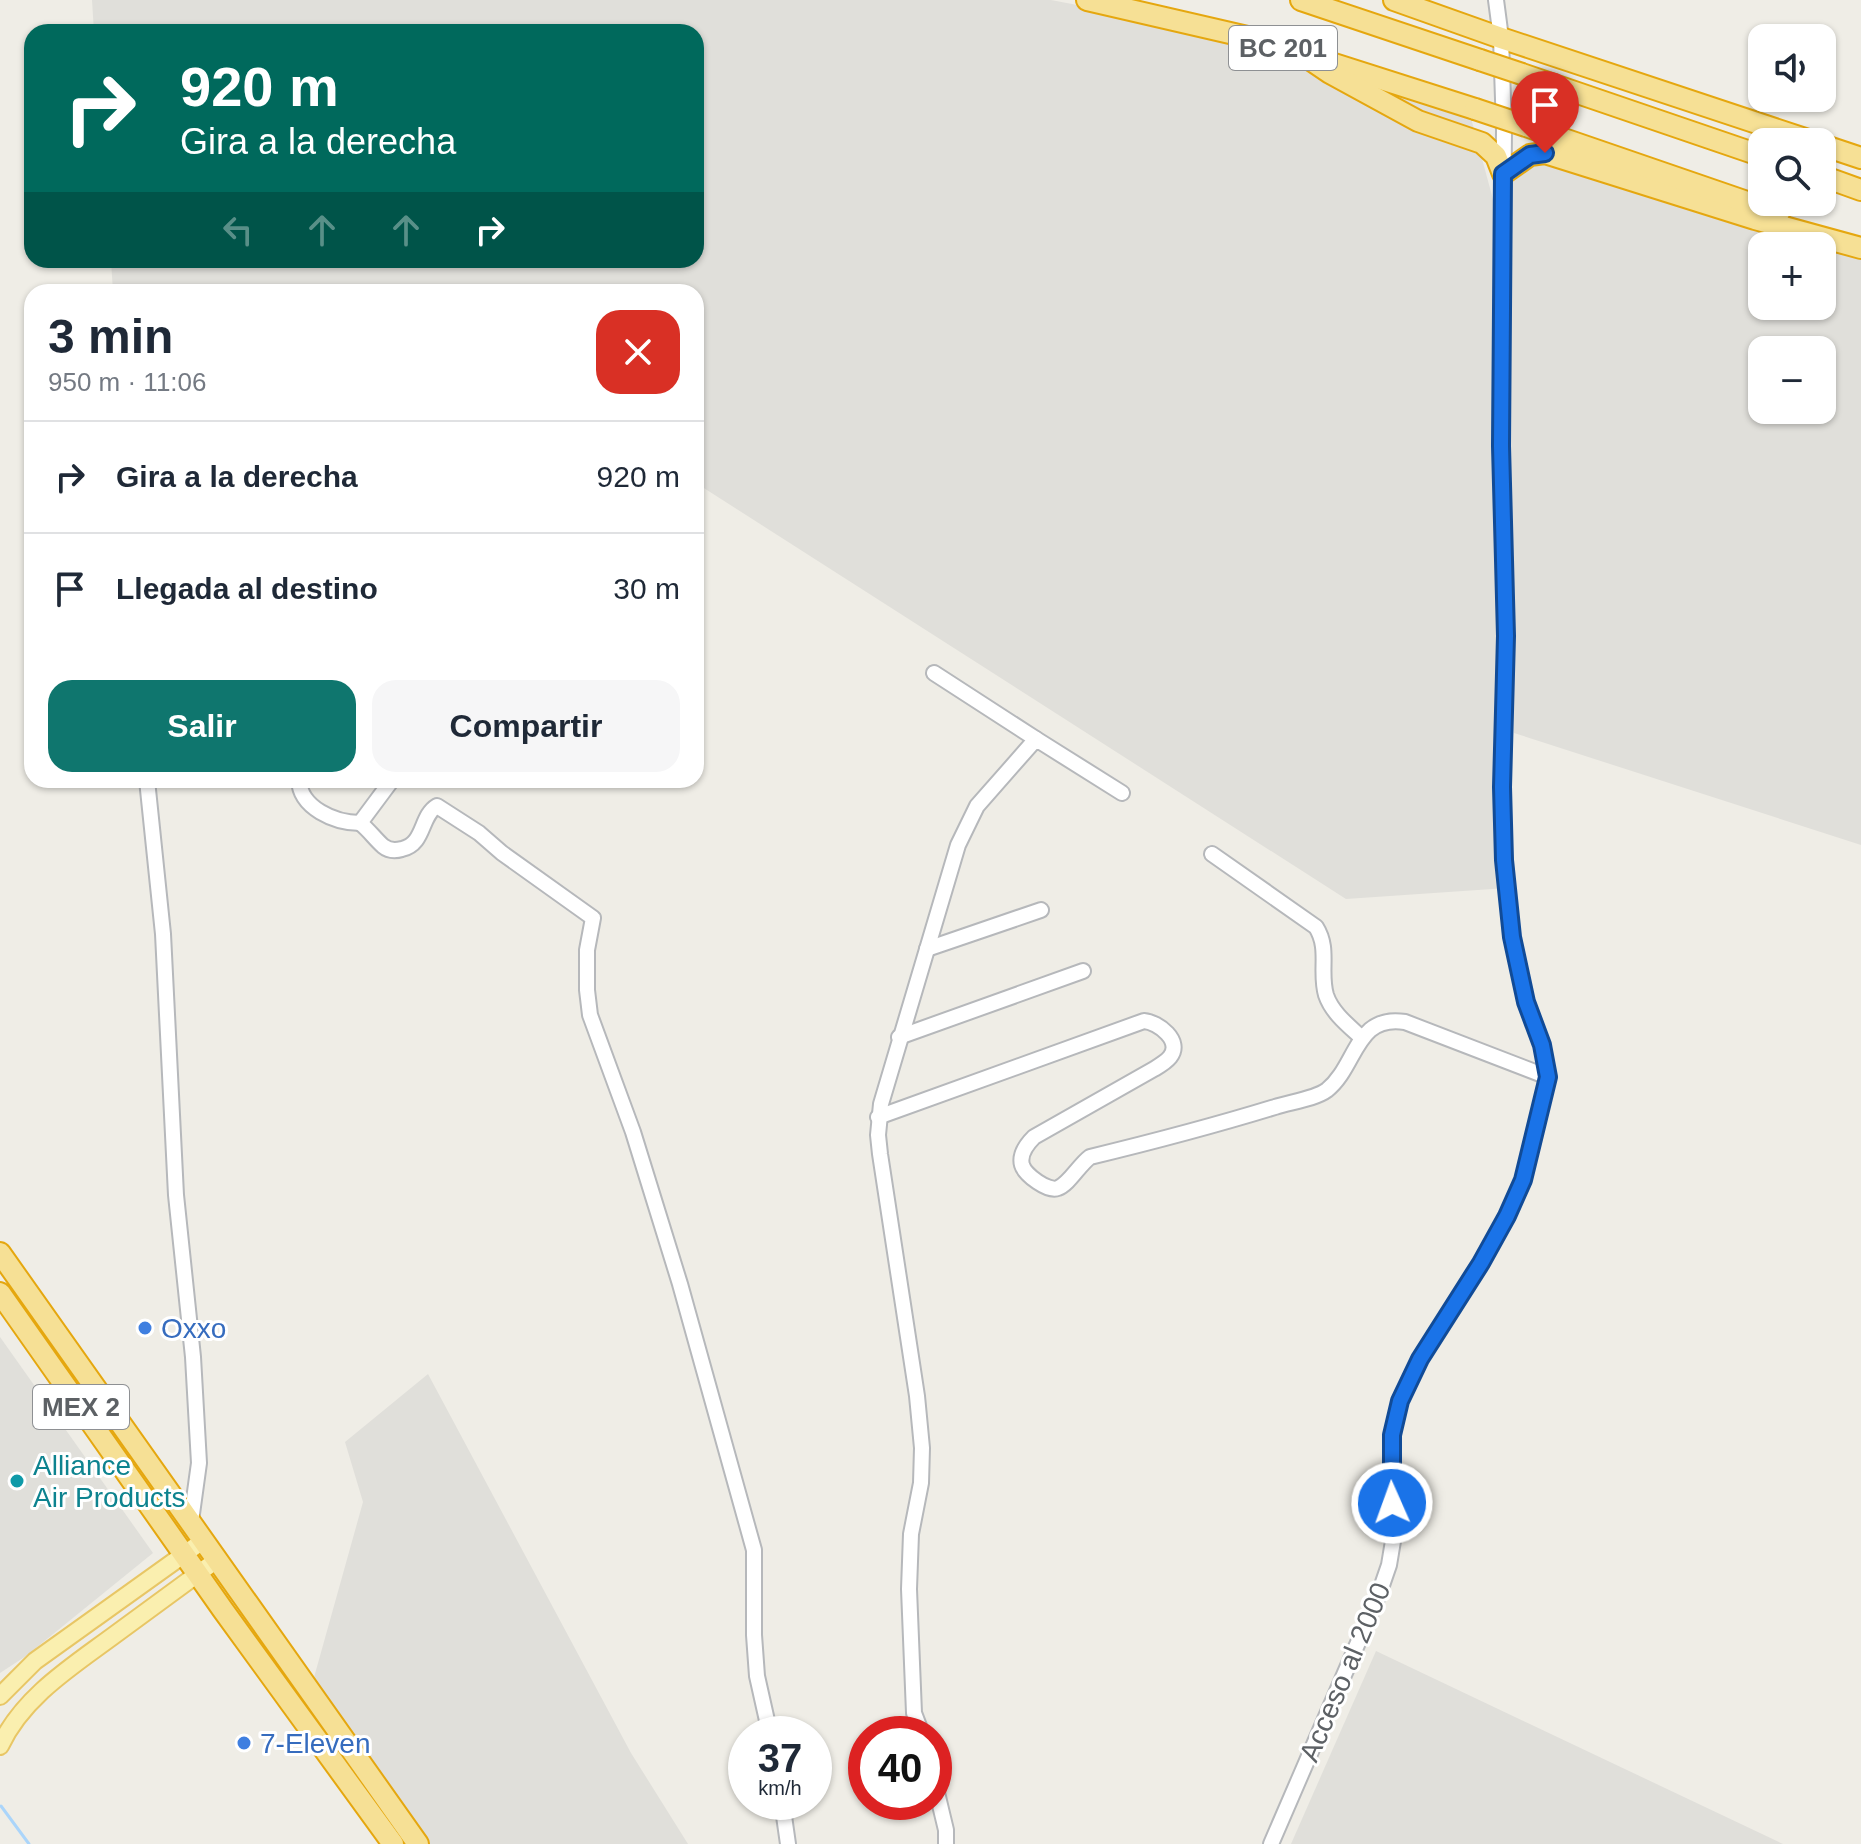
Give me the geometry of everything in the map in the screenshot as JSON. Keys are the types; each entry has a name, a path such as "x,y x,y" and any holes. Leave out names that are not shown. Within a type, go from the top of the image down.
{"highway":[{"name":"BC 201","path":"1087,0 1231,32 1302,54 1725,193 1861,245"},
{"name":"BC 201","path":"1301,0 1748,151"},
{"path":"1394,0 1772,128"},
{"path":"1302,54 1407,115 1482,143 1496,156 1503,174 1530,155 1545,153 1755,219 1861,245"},
{"path":"1836,149 1861,158"},
{"path":"1836,179 1861,190"},
{"name":"MEX 2","path":"0,1253 418,1844"},
{"name":"MEX 2","path":"0,1293 307,1728 393,1844"}],"main road":[{"path":"0,1696 35,1661 204,1540"},
{"path":"0,1746 29,1704 59,1676 218,1559"}],"street":[{"name":"Acceso al 2000","path":"1271,1844 1389,1565 1393,1541 1392,1435 1400,1401 1420,1359 1507,1216 1523,1180 1548,1077 1542,1045 1526,1002 1512,937 1504,860 1503,174 1501,38 1496,0"},
{"path":"934,673 1122,793"},
{"path":"915,1716 909,1589 911,1534 921,1483 922,1448 917,1396 880,1154 878,1117 899,1037 968,820 1036,739"},
{"path":"148,788 163,934 176,1195 193,1357 199,1463 191,1521"},
{"path":"299,788 309,804 348,823 360,823 391,851 406,849 415,843 432,809 437,806 479,833 593,918 587,950 590,1015 633,1132 680,1284 754,1550 754,1635 757,1676 766,1716"},
{"path":"360,823 386,788"},
{"path":"1212,854 1316,927 1324,939 1326,995 1339,1016 1362,1038"},
{"path":"927,949 1041,910"},
{"path":"899,1037 1083,971"},
{"path":"878,1117 1144,1021 1154,1022 1162,1027 1172,1042 1174,1049 1171,1056 1154,1069 1034,1137 1026,1145 1022,1158 1026,1171 1049,1189 1056,1189 1090,1157 1193,1132 1326,1091 1362,1038 1376,1025 1389,1019 1405,1022 1548,1077"},
{"path":"785,1820 788,1844"},
{"path":"944,1820 946,1844"}],"shaded area":[{"path":"92,0 1051,0 1256,39 1468,107 1504,240 1507,888 1346,899 704,488 704,284 112,284 112,268 704,268 704,24 94,24"},
{"path":"1539,162 1776,232 1748,232 1748,320 1836,320 1836,250 1861,257 1861,845 1514,733 1508,183"},
{"path":"0,1337 153,1553 26,1656 0,1673"},
{"path":"428,1374 631,1753 688,1844 428,1844 313,1681 363,1502 345,1442"},
{"path":"1376,1651 1783,1844 1291,1844"}],"waterway":[{"path":"1,1806 29,1844"}],"place":[{"name":"Oxxo","path":"145,1328"},
{"name":"Alliance Air Products","path":"17,1481"},
{"name":"7-Eleven","path":"244,1743"}],"route":[{"path":"1392,1503 1392,1435 1400,1401 1420,1359 1507,1216 1523,1180 1548,1077 1542,1045 1526,1002 1512,937 1504,860 1502,787 1506,636 1501,446 1503,174 1530,155 1545,153"}]}
